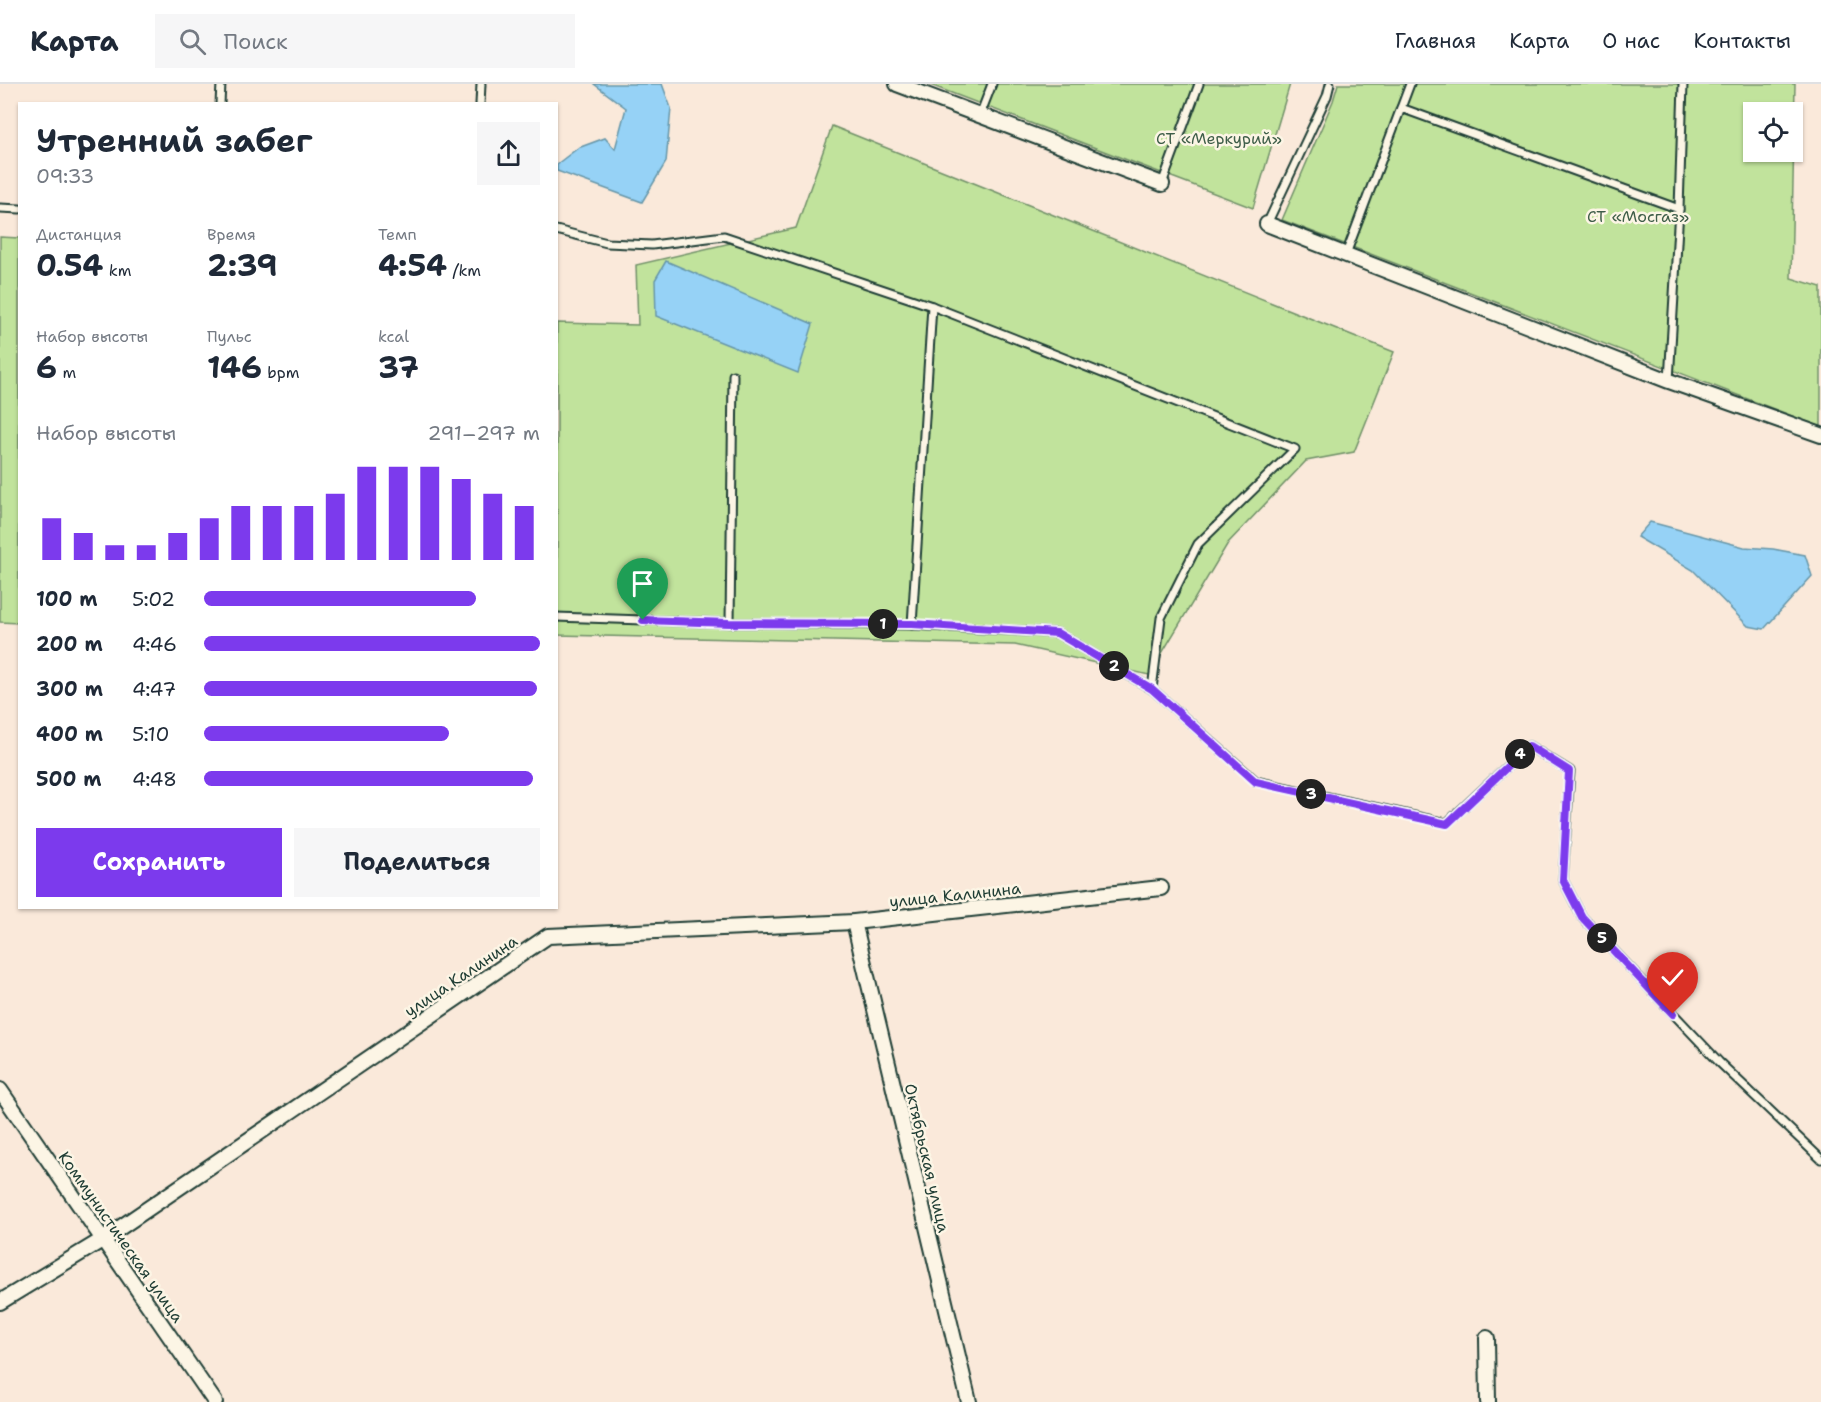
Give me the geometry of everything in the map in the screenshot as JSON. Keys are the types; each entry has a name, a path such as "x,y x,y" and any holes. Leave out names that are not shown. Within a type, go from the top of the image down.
{"street":[{"path":"897,84 1162,184"},
{"path":"1267,224 1669,381 1821,435"},
{"name":"улица Калинина","path":"0,1302 102,1240 548,936 854,922 1161,888"},
{"name":"Октябрьская улица","path":"854,922 969,1402"},
{"name":"Коммунистическая улица","path":"0,1090 215,1402"},
{"path":"1487,1338 1488,1402"}],"lane":[{"path":"220,102 221,84"},
{"path":"480,102 481,84"},
{"path":"980,115 992,84"},
{"path":"1162,184 1199,84"},
{"path":"1267,224 1327,96 1330,84"},
{"path":"1346,254 1410,84"},
{"path":"1669,381 1679,209 1683,84"},
{"path":"1401,108 1679,209"},
{"path":"0,208 18,209"},
{"path":"558,231 607,243 652,245 724,236 932,306 1294,448 1198,544 1161,618 1152,689"},
{"path":"912,624 932,306"},
{"path":"729,623 733,375"},
{"path":"558,617 729,623 912,624 1057,633 1152,689 1256,782 1447,824 1529,746 1569,771 1563,880 1582,917 1719,1062 1821,1159"}],"green space":[{"name":"СТ «Меркурий»","path":"928,84 1290,84 1253,208"},
{"name":"СТ «Мосгаз»","path":"1338,84 1795,84 1795,102 1743,102 1743,162 1793,162 1791,278 1821,287 1821,427 1282,220 1333,101"},
{"path":"832,126 1394,352 1354,452 1306,461 1228,543 1149,675 1015,645 558,635 558,323 638,325 636,265 796,228"},
{"path":"0,237 18,238 18,623 0,622"}],"water":[{"path":"594,84 662,84 671,108 666,162 642,202 558,171 558,163 578,148 605,138 615,149 626,108"},
{"path":"666,261 813,324 798,373 656,316 655,280"},
{"path":"1650,522 1744,547 1805,555 1812,576 1764,629 1748,626 1693,570 1637,537"}],"route":[{"path":"643,620 912,624 1057,633 1152,689 1256,782 1447,824 1529,746 1569,771 1563,880 1582,917 1673,1014"}]}
